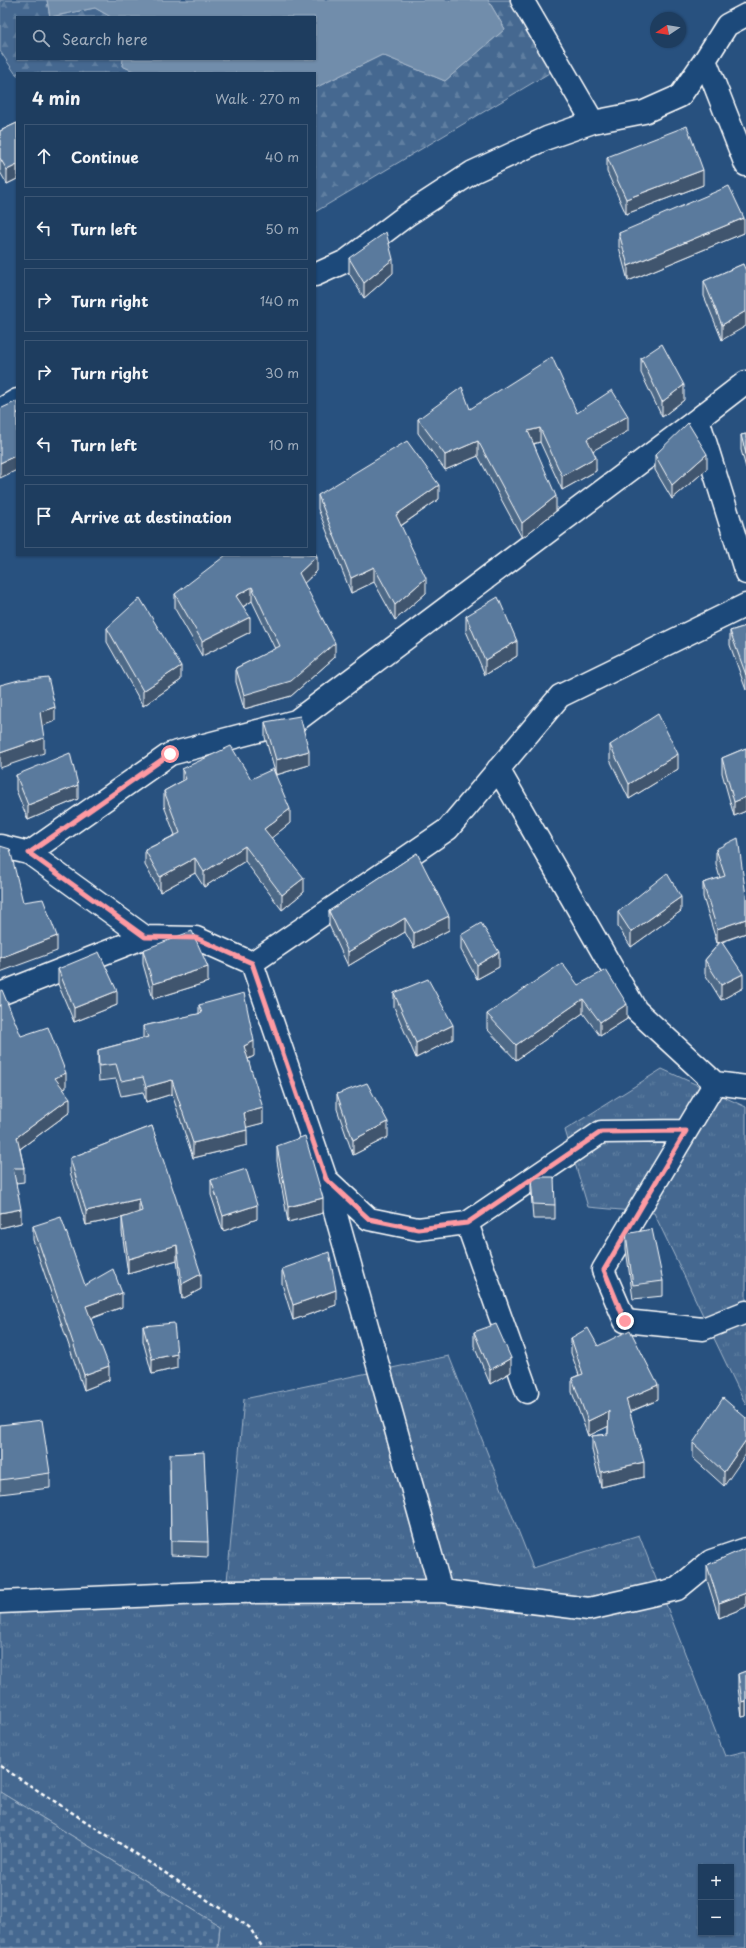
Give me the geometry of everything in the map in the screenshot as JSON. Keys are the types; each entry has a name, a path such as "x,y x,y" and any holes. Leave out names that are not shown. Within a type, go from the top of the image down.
{"street":[{"path":"522,0 593,122"},
{"path":"316,275 346,260 407,214 473,172 547,138 593,122 644,112 680,96 727,26 746,15"},
{"path":"705,60 746,165"},
{"path":"29,853 170,754 296,721 746,382"},
{"path":"0,410 16,401"},
{"path":"698,419 746,573"},
{"path":"252,963 448,829 560,696 746,605"},
{"path":"498,769 636,1010 715,1083 746,1087"},
{"path":"0,846 29,853 145,937"},
{"path":"0,994 145,937 196,938 252,963 326,1179 441,1592"},
{"path":"715,1083 604,1270 625,1321 703,1330 746,1312"},
{"path":"326,1179 369,1219 418,1229 467,1223 601,1132 686,1131"},
{"path":"467,1223 527,1392"},
{"path":"0,1602 226,1592 441,1592 589,1609 677,1589 711,1561 746,1549"}],"path":[{"path":"0,1766 249,1927 263,1948"}],"green space":[{"path":"0,0 47,0 50,16 16,16 16,60 123,60 122,66 136,72 16,72 16,75 0,51"},
{"path":"488,0 522,0 561,66 316,211 316,88 382,55 445,81 505,29"},
{"path":"95,8 109,16 55,16"},
{"path":"662,1069 746,1107 746,1405 654,1213 588,1207 565,1130"},
{"path":"449,1356 533,1568 639,1535 725,1756 746,1751 746,1948 218,1948 220,1926 0,1792 0,1601 226,1592 244,1399"},
{"path":"0,1792 220,1926 218,1948 0,1948"}],"shaded area":[{"path":"47,0 488,0 505,29 445,81 382,55 316,88 316,72 136,72 122,66 123,60 316,60 316,16 109,16 95,8 50,16"}],"building":[{"path":"16,123 16,166 7,170 0,158 0,131"},
{"path":"687,126 703,170 626,199 607,157"},
{"path":"729,186 744,218 628,266 619,233"},
{"path":"386,232 393,259 364,283 349,258"},
{"path":"743,264 746,271 746,311 722,325 704,281"},
{"path":"662,344 684,385 662,402 641,358"},
{"path":"552,357 577,413 612,390 628,416 587,439 596,457 562,476 540,428 528,431 556,496 522,523 478,441 445,455 418,419 462,387 470,409"},
{"path":"16,401 16,455 0,463 0,409"},
{"path":"688,423 707,454 672,485 655,455"},
{"path":"746,434 746,454 741,435"},
{"path":"407,441 439,485 396,515 426,578 395,605 374,567 351,578 318,495"},
{"path":"316,554 317,556 299,573 335,643 291,681 244,695 236,668 280,646 252,587 236,596 250,617 202,641 175,594 225,556 316,556"},
{"path":"498,597 517,641 485,660 466,616"},
{"path":"140,598 181,666 143,691 107,628"},
{"path":"746,626 746,675 730,631"},
{"path":"48,677 55,707 40,712 44,738 0,753 0,685 19,680"},
{"path":"658,714 678,754 629,784 610,745"},
{"path":"300,716 309,751 276,760 265,722"},
{"path":"231,746 251,779 273,769 290,809 264,829 304,878 282,895 245,846 204,872 195,858 160,877 145,850 180,833 164,791 186,779 182,769"},
{"path":"746,748 746,797 734,802 722,758"},
{"path":"70,753 78,785 28,805 16,775"},
{"path":"738,838 746,896 746,919 717,929 703,883 725,876 716,849"},
{"path":"0,846 10,849 23,902 43,899 57,936 0,958"},
{"path":"417,853 449,916 414,933 405,918 348,952 329,911"},
{"path":"667,873 681,897 631,932 618,912"},
{"path":"481,923 499,952 477,965 461,935"},
{"path":"192,931 208,967 153,984 143,950"},
{"path":"721,941 743,974 721,985 705,960"},
{"path":"99,952 117,991 74,1008 58,969"},
{"path":"562,963 578,985 606,970 627,1004 600,1022 583,999 516,1045 487,1014"},
{"path":"428,979 453,1025 416,1043 394,993"},
{"path":"2,990 21,1036 48,1027 66,1073 55,1078 70,1098 17,1137 24,1168 13,1168 21,1209 0,1213 0,991"},
{"path":"244,993 254,1041 244,1046 263,1108 244,1113 247,1130 193,1143 172,1080 146,1087 143,1077 121,1081 116,1064 99,1066 98,1050 148,1037 143,1026 202,1013 199,1005"},
{"path":"367,1083 388,1122 353,1140 337,1094"},
{"path":"152,1126 201,1274 182,1284 177,1245 128,1259 122,1218 142,1211 139,1199 86,1211 70,1158"},
{"path":"305,1136 323,1198 288,1207 277,1146"},
{"path":"246,1169 257,1205 223,1216 211,1180"},
{"path":"531,1177 554,1177 555,1205 533,1204"},
{"path":"61,1217 85,1285 113,1269 122,1293 86,1306 109,1366 84,1375 33,1226"},
{"path":"652,1229 663,1281 633,1285 626,1234"},
{"path":"329,1252 336,1290 293,1305 282,1269"},
{"path":"174,1323 177,1354 152,1359 143,1326"},
{"path":"496,1324 511,1358 490,1370 474,1332"},
{"path":"588,1328 598,1346 630,1330 658,1385 626,1399 644,1462 601,1472 592,1436 608,1434 609,1411 588,1421 572,1378 583,1374 571,1338"},
{"path":"723,1398 746,1418 746,1440 724,1472 693,1443"},
{"path":"42,1420 50,1473 0,1480 0,1425"},
{"path":"204,1452 208,1542 171,1541 170,1454"},
{"path":"746,1548 746,1593 719,1603 707,1565"},
{"path":"746,1671 746,1701 742,1702 738,1674"}],"route":[{"path":"170,754 29,853 145,937 196,938 252,963 326,1179 369,1219 418,1229 467,1223 601,1132 686,1131 604,1270 625,1321"}]}
